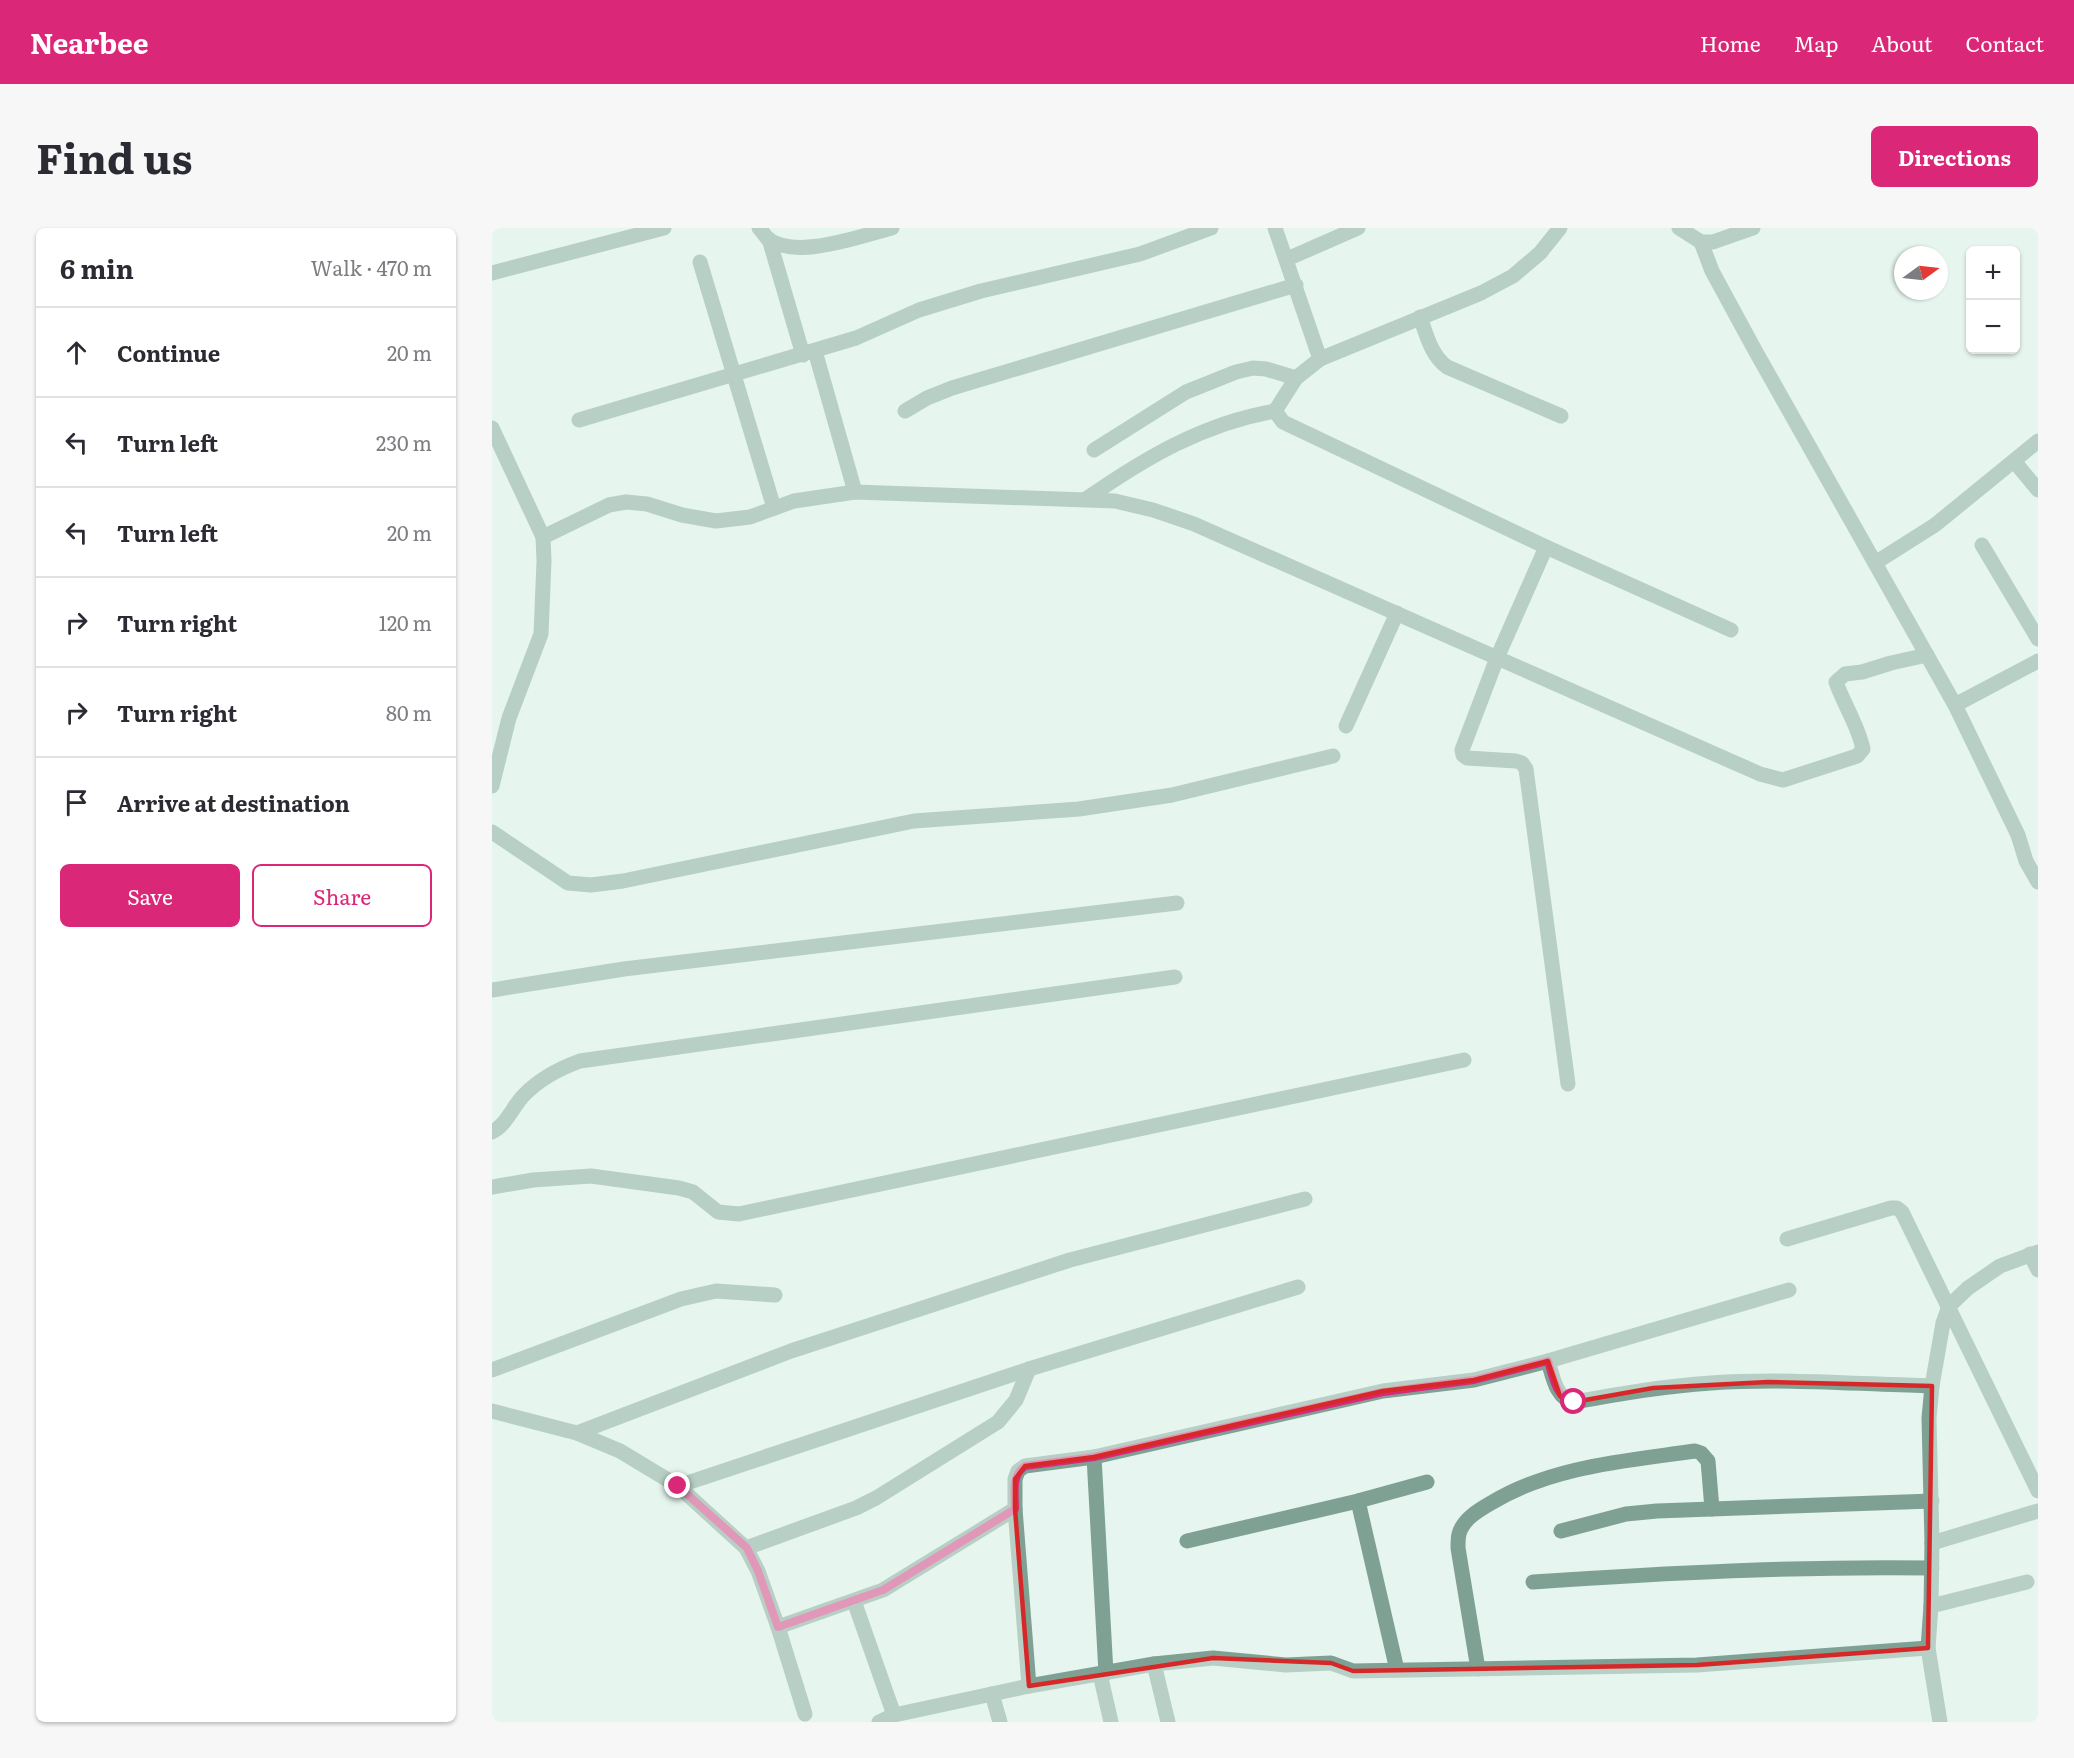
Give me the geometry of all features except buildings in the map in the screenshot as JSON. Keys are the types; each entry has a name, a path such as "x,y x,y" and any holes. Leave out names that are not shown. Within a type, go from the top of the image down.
{"street":[{"path":"492,273 664,228"},
{"path":"764,233 783,245 817,247 892,228"},
{"path":"579,420 856,338 919,310 981,291 1140,254 1211,228"},
{"path":"1275,228 1320,359"},
{"path":"1287,259 1358,228"},
{"path":"1086,499 1131,468 1175,444 1220,425 1275,411 1296,378 1320,359 1481,293 1512,276 1540,254 1560,228"},
{"path":"1679,228 1701,242 1713,242 1753,228"},
{"path":"764,233 809,353 855,492"},
{"path":"1701,242 1712,271 1954,705 2032,861 2038,882"},
{"path":"700,262 774,508"},
{"path":"904,411 952,388 1296,285"},
{"path":"1420,317 1433,352 1438,360 1447,367 1561,416"},
{"path":"1094,450 1186,392 1236,372 1253,368 1266,369 1296,378"},
{"path":"1275,411 1283,422 1546,547 1731,630"},
{"path":"492,428 543,537 541,634 509,718 492,786"},
{"path":"1875,563 1935,525 2038,441"},
{"path":"2014,460 2038,490"},
{"path":"543,537 609,505 626,502 647,504 682,515 716,521 750,517 794,501 855,492 1115,501 1153,510 1194,524 1760,774 1783,780 1857,756 1863,749 1860,735 1843,702 1836,682 1845,674 1862,672 1927,655"},
{"path":"1982,545 2033,616 2038,639"},
{"path":"1546,547 1497,658 1462,750 1463,755 1467,758 1516,760 1526,769 1568,1084"},
{"path":"1346,726 1397,613"},
{"path":"1954,705 2038,661"},
{"path":"492,832 568,883 591,885 622,881 914,821 1079,809 1172,795 1333,756"},
{"path":"492,990 624,969 1177,903"},
{"path":"492,1132 498,1128 522,1097 541,1080 580,1061 1175,977"},
{"path":"492,1187 533,1180 591,1176 679,1188 693,1192 718,1212 739,1214 1464,1060"},
{"path":"577,1433 791,1351 1048,1268 1305,1199"},
{"path":"1787,1239 1891,1208 1897,1208 1902,1212 2038,1491"},
{"path":"1940,1722 1928,1648 1932,1606 1929,1418 1943,1323 1949,1306 1968,1288 1992,1271 2034,1253 2038,1270"},
{"path":"678,1486 1029,1369 1298,1287"},
{"path":"1029,1686 1015,1509 1015,1479 1018,1471 1025,1466 1094,1457 1383,1392 1474,1380 1548,1361 1789,1290"},
{"path":"492,1370 681,1299 716,1291 775,1295"},
{"path":"1548,1361 1560,1396 1566,1401 1574,1402 1653,1388 1713,1383 1932,1386"},
{"path":"747,1548 856,1508 900,1484 998,1422 1016,1400 1029,1369"},
{"path":"492,1411 577,1433 620,1451 678,1486 747,1548 758,1571 778,1627 805,1714"},
{"path":"1478,1669 1458,1548 1459,1534 1476,1512 1513,1489 1560,1473 1695,1451 1701,1452 1708,1461 1712,1509"},
{"path":"1094,1457 1103,1673 1111,1722"},
{"path":"1187,1541 1358,1501 1427,1482"},
{"path":"1358,1501 1397,1670"},
{"path":"1561,1531 1626,1514 1932,1501"},
{"path":"778,1627 883,1590 1015,1509"},
{"path":"1932,1543 2038,1511"},
{"path":"1533,1582 1692,1571 1932,1568"},
{"path":"1932,1606 2027,1582"},
{"path":"854,1601 894,1715"},
{"path":"879,1722 894,1715 916,1716 1029,1686 1154,1664 1213,1658 1286,1665 1331,1663 1353,1671 1697,1665 1928,1648"},
{"path":"1154,1664 1168,1722"},
{"path":"992,1694 1000,1722"}],"highlighted area":[{"path":"1548,1361 1560,1396 1574,1402 1653,1388 1768,1382 1932,1386 1928,1648 1697,1665 1353,1671 1331,1663 1213,1658 1029,1686 1015,1509 1015,1479 1025,1466 1094,1457 1383,1391 1474,1380"}],"route":[{"path":"678,1486 747,1548 758,1571 778,1627 883,1590 1015,1509 1015,1479 1018,1471 1025,1466 1094,1457 1383,1392 1474,1380 1548,1361 1560,1396 1566,1401 1574,1402"}]}
